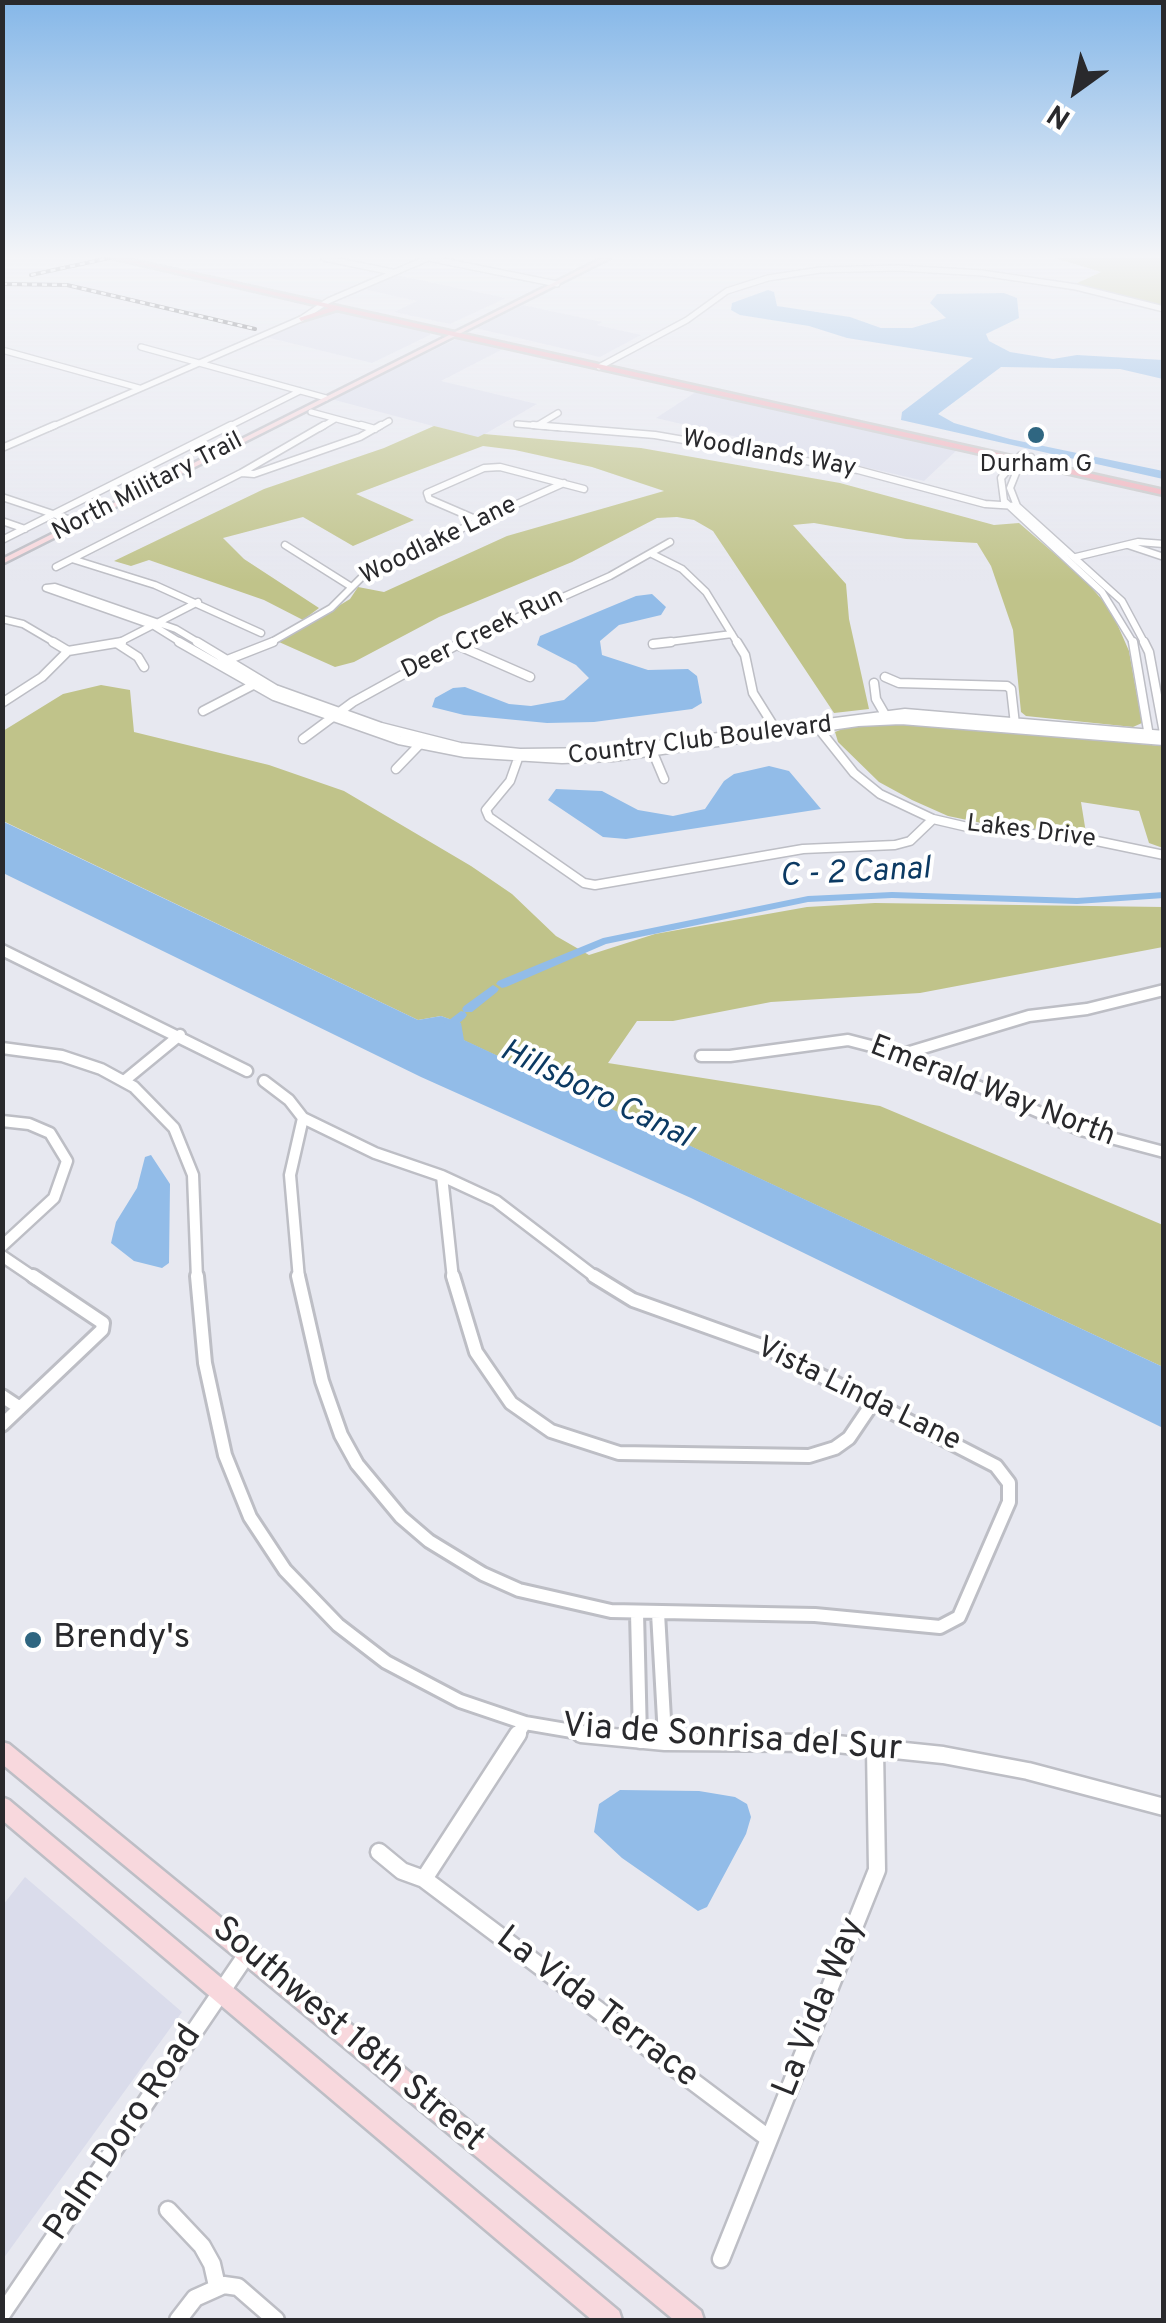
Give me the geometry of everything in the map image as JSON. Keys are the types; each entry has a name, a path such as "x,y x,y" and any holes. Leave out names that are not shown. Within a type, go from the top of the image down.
{"main road":[{"path":"612,366 1023,458"},
{"path":"612,366 1164,490"}],"street":[{"path":"61,366 139,388"},
{"path":"2,448 190,366"},
{"path":"205,366 326,398"},
{"name":"North Military Trail","path":"2,553 377,366"},
{"name":"North Military Trail","path":"2,562 386,366"},
{"name":"North Military Trail","path":"2,540 300,391"},
{"path":"311,412 374,429"},
{"path":"538,425 558,413"},
{"path":"56,567 242,473 336,419"},
{"path":"547,420 585,429"},
{"path":"242,473 254,474 389,421"},
{"name":"Woodlands Way","path":"517,424 655,435 858,470 1018,506"},
{"path":"221,431 235,435"},
{"path":"290,444 316,451"},
{"path":"1023,458 1010,488 1018,506 1122,601 1147,647 1163,736"},
{"path":"1023,458 999,484 1008,506 1102,592 1125,624 1135,647 1149,737"},
{"path":"480,520 427,494 484,468 500,467 584,489"},
{"name":"Woodlake Lane","path":"221,662 269,644 332,608 369,570 564,483"},
{"path":"2,497 80,523"},
{"path":"2,521 25,529"},
{"name":"Deer Creek Run","path":"302,738 456,645 652,554 670,542"},
{"path":"1076,557 1127,545 1164,544"},
{"path":"284,545 350,586"},
{"path":"1127,545 1164,557"},
{"path":"652,554 696,579 749,666 752,693 776,732"},
{"path":"72,559 198,602 262,633"},
{"name":"Country Club Boulevard","path":"157,625 46,588 55,587 157,625 255,684 337,715 422,742 519,756 652,750 887,717 1163,736"},
{"path":"2,702 42,677 68,651 118,644 198,602"},
{"path":"2,619 23,624 68,651"},
{"path":"653,644 732,634"},
{"path":"118,644 138,657 144,667"},
{"path":"456,645 530,677"},
{"path":"1135,647 1161,647"},
{"path":"886,677 899,683 1007,686 1011,689 1014,724"},
{"path":"874,683 876,699 887,717"},
{"path":"202,711 255,684"},
{"name":"Lakes Drive","path":"816,725 854,773 880,794 933,818 976,830 1087,840 1164,856"},
{"path":"396,769 422,742"},
{"path":"652,750 664,779"},
{"path":"519,756 510,780 486,810 490,817 584,884 802,849 895,845 910,841 933,818"},
{"path":"6,956 180,1035 246,1071"},
{"path":"902,1054 1029,1016 1087,1009 1162,992"},
{"path":"124,1081 180,1035"},
{"name":"Emerald Way North","path":"702,1056 730,1056 848,1040 902,1054 1081,1130 1164,1152"},
{"name":"Via de Sonrisa del Sur","path":"2,1048 62,1056 124,1081 166,1117 187,1154 196,1197 198,1314 213,1408 236,1486 269,1548 310,1598 386,1662 460,1701 570,1733 665,1742 827,1743 943,1755 1028,1771 1164,1807"},
{"name":"Vista Linda Lane","path":"264,1081 289,1100 304,1118 375,1152 496,1201 587,1272 633,1300 767,1348 988,1460 1009,1484 1009,1502 959,1618 940,1626 815,1615 637,1613 558,1601 483,1574 429,1541 401,1517 357,1464 341,1435 322,1380 296,1266 290,1175 304,1118"},
{"path":"2,1120 44,1130 60,1143 67,1161 54,1198 2,1246"},
{"path":"442,1176 454,1278 476,1352 491,1379 512,1404 551,1431 572,1441 619,1453 809,1456 827,1452 849,1438 874,1401"},
{"path":"2,1256 103,1323 102,1330 5,1420"},
{"path":"2,1396 20,1408"},
{"path":"637,1613 640,1740"},
{"path":"658,1613 665,1742"},
{"path":"424,1879 525,1723"},
{"name":"La Vida Way","path":"721,2259 877,1870 875,1749"},
{"name":"Southwest 18th Street","path":"2,1751 692,2320"},
{"name":"Southwest 18th Street","path":"2,1806 610,2320"},
{"name":"La Vida Terrace","path":"378,1852 402,1871 424,1879 768,2138"},
{"name":"Palm Doro Road","path":"2,2314 247,1953"},
{"path":"168,2210 202,2246 217,2286"},
{"path":"178,2320 195,2298 217,2286 238,2287 276,2320"}],"shaded area":[{"path":"399,366 469,366 441,381 537,404 478,438 331,399"},
{"path":"696,392 957,450 924,481 656,418"},
{"path":"25,1877 182,2012 3,2259 3,1905"}],"green space":[{"path":"434,426 478,437 484,434 641,448 840,483 994,525 1019,523 1084,579 1111,610 1129,651 1142,723 1133,727 1026,716 1021,712 1013,630 991,566 977,543 906,539 814,523 793,525 846,584 849,619 869,709 834,713 713,531 694,520 677,517 657,518 572,562 439,617 354,662 335,667 279,642 350,599 358,587 384,592 507,536 664,491 592,467 515,450 483,446 356,494 414,520 353,546 303,517 223,538 244,559 319,608 303,620 264,600 149,560 131,566 114,561 264,489 384,448"},
{"path":"101,685 130,690 134,732 269,765 344,791 471,866 512,894 556,936 589,955 655,934 807,907 875,903 1163,907 1163,947 920,993 771,1002 673,1021 637,1021 608,1063 880,1106 1163,1225 1163,1367 463,1040 460,1023 441,1016 418,1020 3,821 3,731 63,694"},
{"path":"879,721 1163,746 1163,848 1149,843 1139,811 1081,802 1086,833 1001,827 948,816 912,800 879,782 838,742 835,732"}],"water":[{"path":"962,366 1163,366 1163,379 1120,369 1001,367 938,414 954,423 1010,439 1163,471 1163,479 901,420 902,412"},
{"path":"652,594 666,607 661,615 619,625 600,641 602,655 648,670 688,669 697,676 702,703 692,709 594,722 547,723 464,715 432,707 435,698 453,688 465,687 509,704 531,706 564,700 589,678 576,665 537,645 540,636 636,596"},
{"path":"769,766 789,771 821,809 626,839 603,837 548,800 556,789 602,791 638,810 673,816 705,809 724,781 734,774"},
{"name":"Hillsboro Canal","path":"2,821 418,1020 441,1016 461,1023 464,1040 1163,1367 1163,1428 691,1198 421,1077 3,873"},
{"path":"151,1155 170,1184 169,1263 162,1268 134,1261 111,1243 116,1222 137,1188 145,1157"},
{"path":"620,1790 699,1791 735,1797 747,1804 751,1817 746,1834 707,1907 698,1911 622,1858 594,1832 599,1804"}],"waterway":[{"name":"C - 2 Canal","path":"502,984 603,941 808,899 892,895 1077,901 1164,895"},
{"name":"C - 2 Canal","path":"468,1009 493,989"},
{"path":"444,1030 461,1015"}],"place":[{"name":"Durham G","path":"1036,435"},
{"name":"Brendy's","path":"33,1640"}]}
